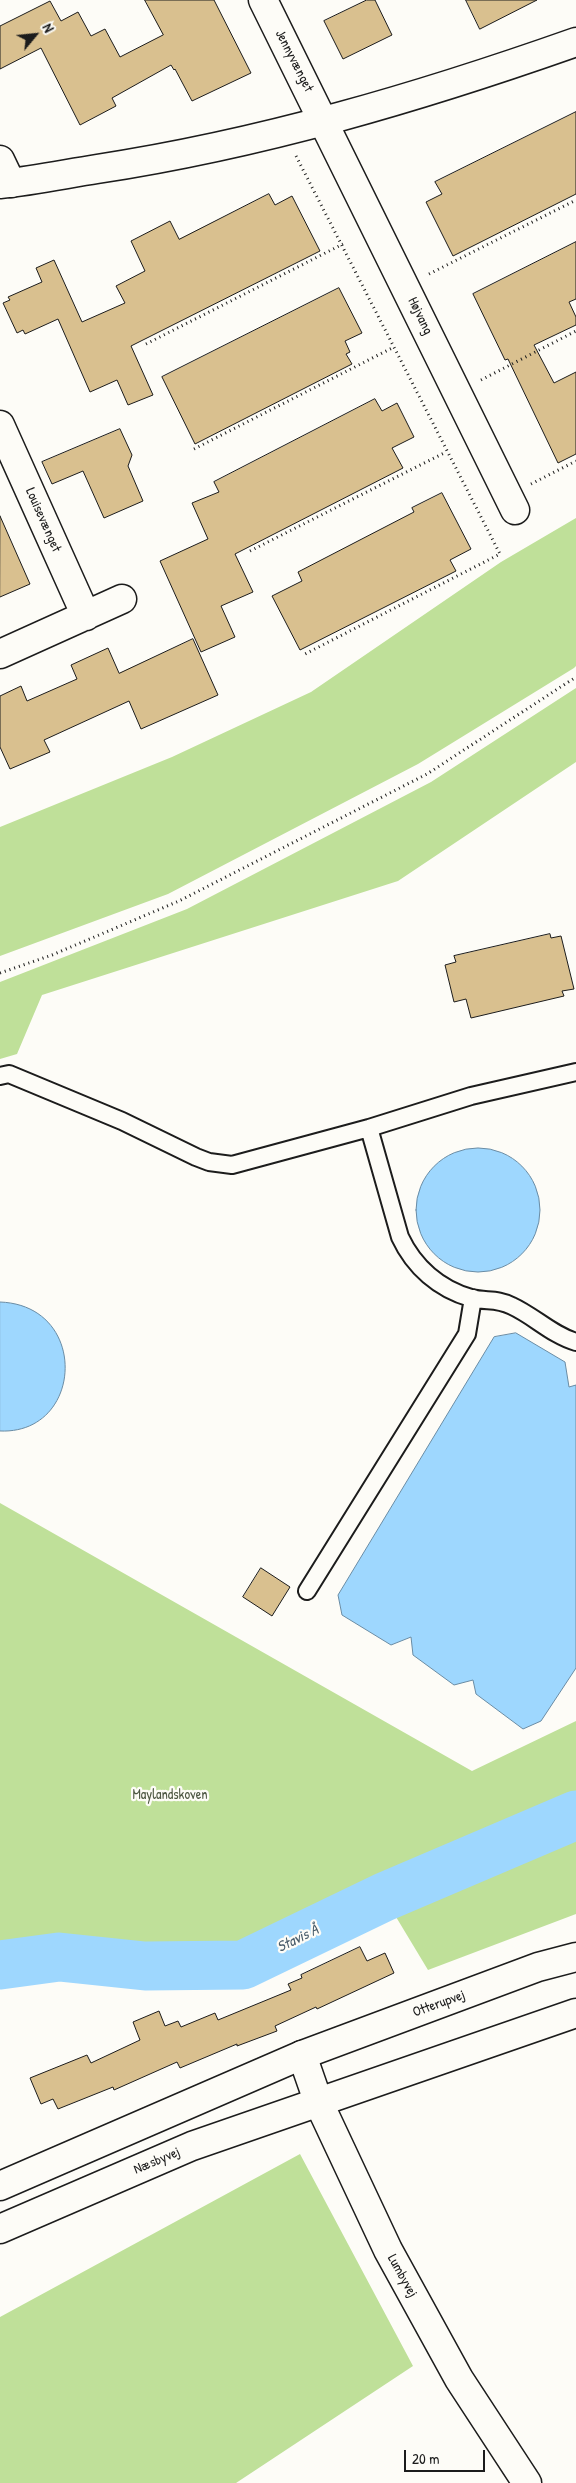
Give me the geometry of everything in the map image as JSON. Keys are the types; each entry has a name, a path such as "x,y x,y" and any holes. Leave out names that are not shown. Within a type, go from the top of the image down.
{"street":[{"name":"Jennyvænget","path":"264,0 324,122"},
{"path":"4,175 165,159 324,122 492,72 576,42"},
{"name":"Højvang","path":"324,122 512,502"},
{"name":"Louisevænget","path":"0,425 86,616"},
{"path":"0,654 122,599"},
{"name":"Otterupvej","path":"302,2055 529,1971 576,1956"},
{"path":"318,2101 576,2013"},
{"path":"0,2186 302,2055"},
{"name":"Lumbyvej","path":"302,2055 318,2101 388,2250 454,2370 527,2483"},
{"name":"Næsbyvej","path":"0,2229 192,2146 318,2101"}],"lane":[{"path":"0,1076 9,1074 122,1121 196,1157 232,1165 369,1128 471,1096 576,1072"},
{"path":"369,1128 400,1237 407,1252 435,1282 445,1288 473,1298 496,1299 513,1306 563,1338 576,1342"},
{"path":"307,1591 468,1334 473,1298"}],"path":[{"path":"282,131 343,244 446,452 500,554 305,654"},
{"path":"405,287 576,200"},
{"path":"146,344 343,244"},
{"path":"458,392 576,332"},
{"path":"194,449 394,347"},
{"path":"250,551 446,452"},
{"path":"512,502 576,461"},
{"path":"0,973 52,955 179,901 427,774 576,676"}],"green space":[{"path":"576,518 576,666 574,668 418,764 168,894 0,956 0,827 172,757 311,692 501,562"},
{"path":"576,688 576,762 398,881 42,995 17,1054 0,1059 0,982 187,909 431,782"},
{"name":"Maylandskoven","path":"0,1503 472,1771 576,1721 576,1914 428,1970 384,1897 243,1965 145,1966 59,1957 0,1965"},
{"path":"300,2154 413,2366 236,2483 0,2483 0,2317"}],"water":[{"path":"478,1148 502,1153 522,1166 535,1186 540,1210 535,1234 522,1254 502,1267 478,1272 454,1267 434,1254 421,1234 416,1210 421,1186 434,1166 454,1153"},
{"path":"0,1302 29,1309 50,1324 62,1345 65,1369 61,1393 48,1413 28,1427 0,1431"},
{"path":"516,1333 565,1362 569,1387 576,1385 576,1668 541,1721 523,1729 476,1694 473,1680 454,1685 413,1655 411,1637 391,1645 342,1615 338,1595 494,1337"}],"building":[{"path":"145,0 214,0 251,73 192,101 171,65 112,98 116,106 80,125 41,48 0,69 0,26 50,1 61,21 78,12 91,36 105,29 120,57 163,35"},
{"path":"367,0 375,0 392,35 343,59 324,21"},
{"path":"466,0 537,0 480,29"},
{"path":"576,112 576,194 453,256 426,202 442,194 435,182"},
{"path":"269,194 275,205 292,196 320,251 131,346 153,395 128,405 117,380 90,392 58,319 25,334 23,330 17,333 3,303 10,300 8,297 42,282 36,268 54,260 82,322 125,303 116,286 145,271 131,241 170,221 179,239"},
{"path":"576,242 576,299 569,302 576,317 576,325 534,345 554,383 576,372 576,454 558,463 508,359 505,360 473,294"},
{"path":"339,288 362,333 345,341 350,352 346,354 352,364 195,444 162,377"},
{"path":"375,399 382,411 397,403 414,437 392,448 403,468 235,554 253,592 221,606 235,637 201,652 160,561 208,539 192,503 219,492 214,482"},
{"path":"120,429 132,455 128,466 143,501 104,518 83,471 52,484 42,462"},
{"path":"442,493 471,549 450,560 456,571 300,650 272,596 302,581 298,572 414,512 412,508"},
{"path":"0,516 30,584 0,597"},
{"path":"193,639 218,695 141,729 129,701 44,740 50,752 10,769 0,747 0,696 21,686 27,701 77,679 71,665 108,648 119,673"},
{"path":"550,934 551,938 561,936 574,989 562,991 564,996 471,1018 466,999 454,1002 445,965 456,962 454,956"},
{"path":"261,1568 290,1587 272,1616 243,1597"},
{"path":"360,1947 367,1961 385,1953 394,1973 317,2009 316,2007 275,2026 277,2031 237,2046 237,2044 180,2068 177,2062 114,2090 113,2087 58,2109 53,2099 41,2104 30,2078 87,2055 91,2063 140,2040 133,2022 159,2011 165,2026 178,2021 181,2027 215,2013 218,2020 291,1990 288,1984 302,1978 301,1975"}],"waterway":[{"name":"Stavis Å","path":"0,1965 59,1957 145,1966 243,1965 384,1897 576,1815"}]}
